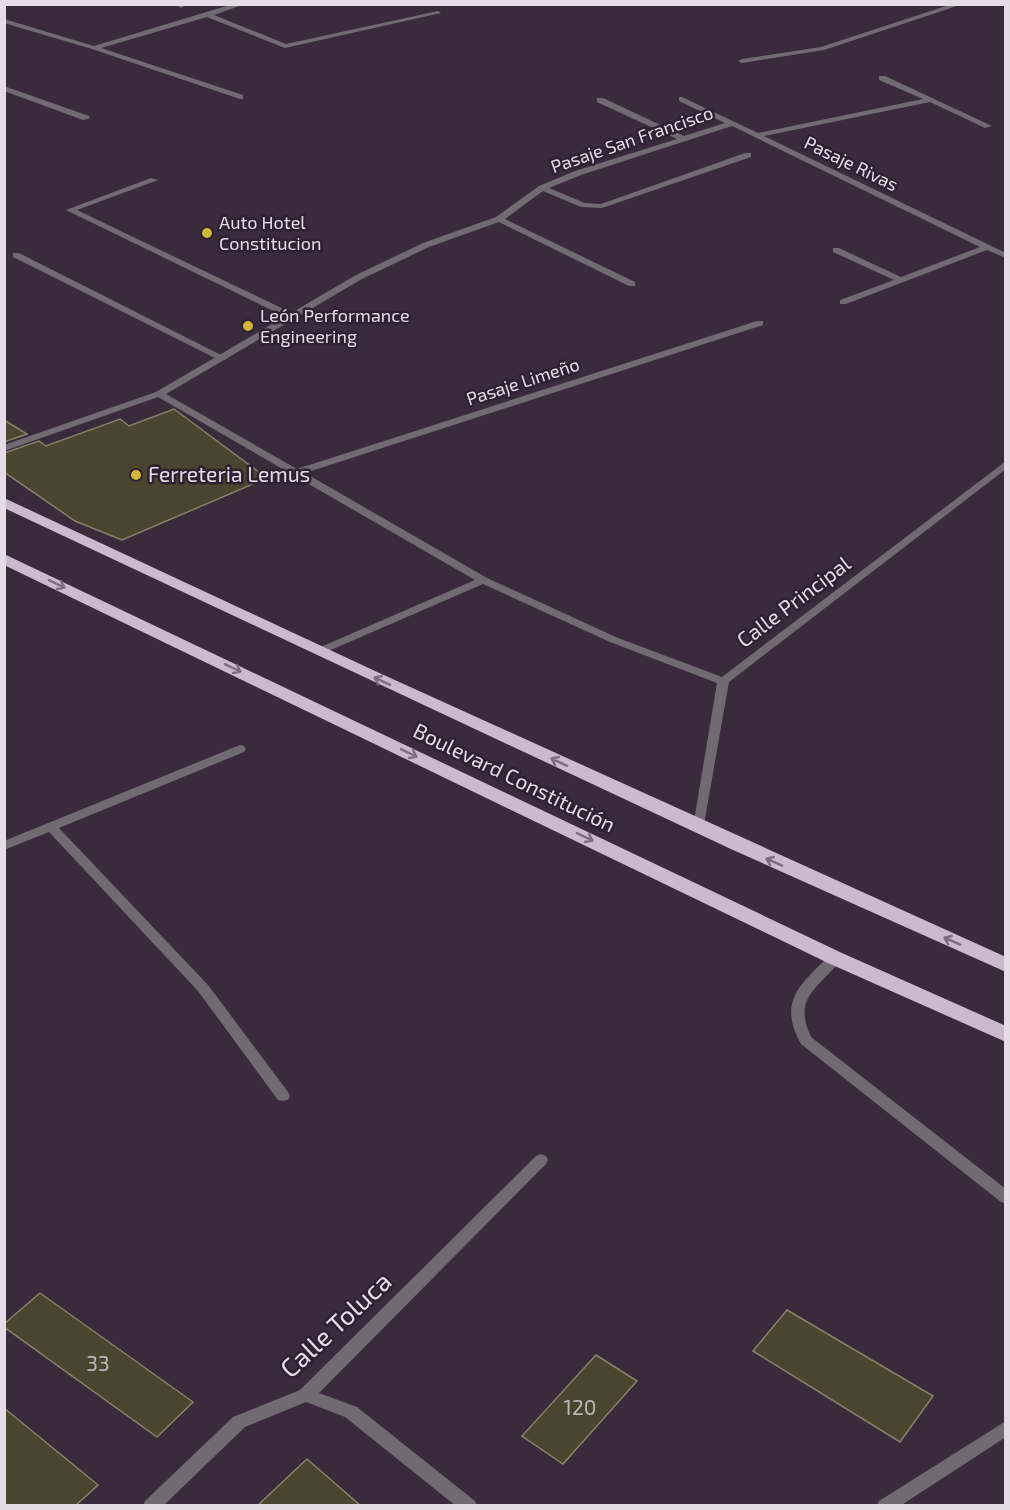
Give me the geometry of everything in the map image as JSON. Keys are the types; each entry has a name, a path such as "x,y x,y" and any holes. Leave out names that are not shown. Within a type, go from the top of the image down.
{"highway":[{"name":"Boulevard Constitución","path":"4,502 699,827 1005,965"},
{"name":"Boulevard Constitución","path":"4,559 835,958 1005,1035"}],"street":[{"path":"94,48 242,4"},
{"path":"742,61 822,49 960,4"},
{"path":"206,14 285,46 438,13"},
{"path":"4,21 94,48 240,97"},
{"path":"4,26 16,25"},
{"path":"882,78 988,126"},
{"path":"4,88 86,118"},
{"name":"Pasaje Rivas","path":"682,99 1005,256"},
{"path":"600,100 684,139"},
{"path":"758,135 931,100"},
{"name":"Pasaje San Francisco","path":"4,448 159,394 359,277 407,254 499,219 542,188 578,172 733,123"},
{"name":"Pasaje San Francisco","path":"542,188 584,205 602,206 748,155"},
{"path":"153,180 70,210 293,317"},
{"path":"499,219 632,284"},
{"path":"843,302 985,248"},
{"path":"837,250 902,280"},
{"path":"16,255 222,358"},
{"name":"Pasaje Limeño","path":"296,473 759,323"},
{"path":"159,394 483,580 614,640 723,681 699,827"},
{"name":"Calle Principal","path":"723,681 1005,464"},
{"path":"320,651 483,580"},
{"path":"4,846 240,749"},
{"path":"51,827 203,988 283,1096"},
{"path":"835,958 802,992 797,1006 798,1027 806,1040 1005,1198"},
{"name":"Calle Toluca","path":"151,1506 239,1422 306,1395 541,1161"},
{"path":"306,1395 351,1412 469,1506"},
{"path":"885,1506 1005,1428"}],"building":[{"name":"Ferreteria Lemus","path":"174,409 267,478 122,540 75,521 4,472 4,453 39,441 46,446 120,419 129,426"},
{"path":"4,420 27,434 4,442"},
{"path":"40,1293 193,1402 157,1437 4,1327 4,1324"},
{"path":"787,1310 933,1396 900,1442 753,1351"},
{"path":"596,1355 637,1381 563,1464 522,1436"},
{"path":"4,1408 98,1485 75,1506 4,1506"},
{"path":"307,1459 361,1506 257,1506"}],"place":[{"name":"Auto Hotel Constitucion","path":"207,233"},
{"name":"León Performance Engineering","path":"248,326"},
{"name":"Ferreteria Lemus","path":"136,475"}]}
